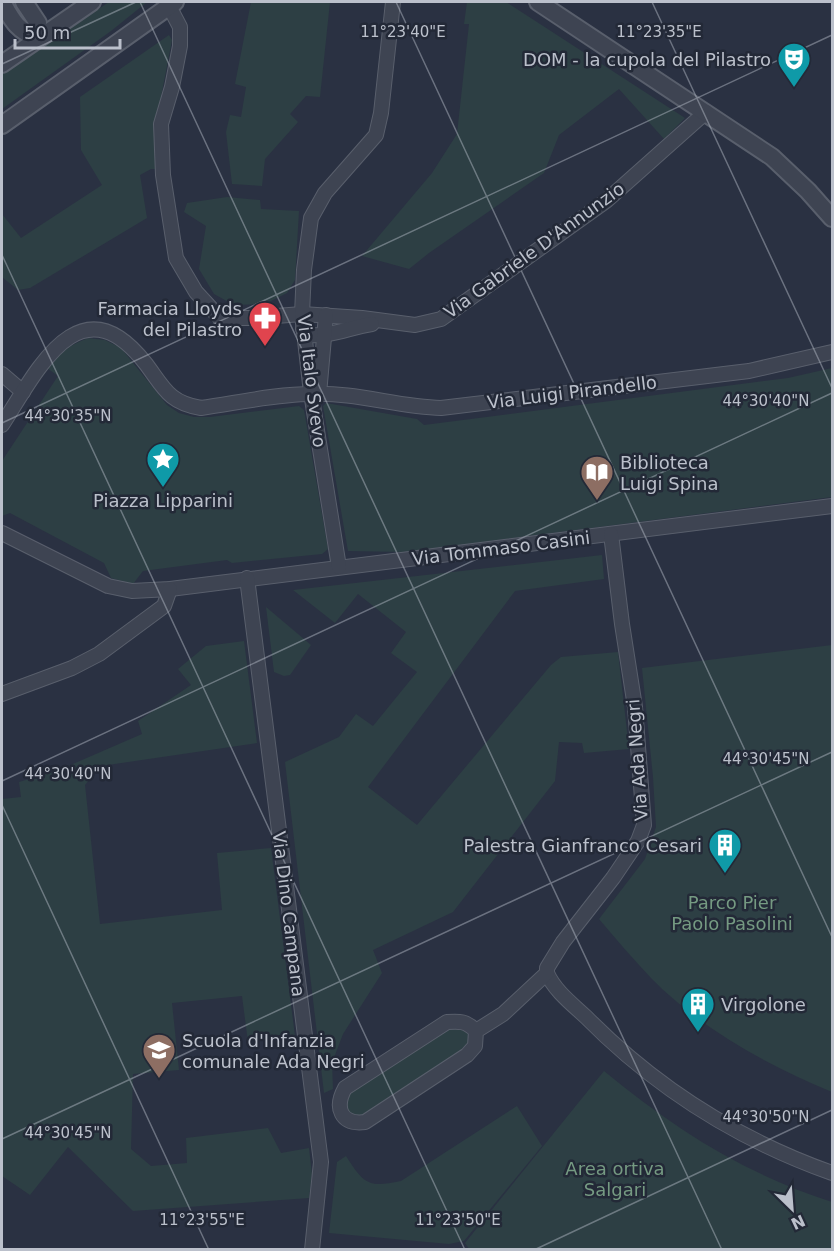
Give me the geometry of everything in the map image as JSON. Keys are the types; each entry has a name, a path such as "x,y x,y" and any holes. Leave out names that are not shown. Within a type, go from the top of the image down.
{"street":[{"path":"2,2 14,22 25,33 38,38"},
{"path":"24,2 38,22 38,38"},
{"path":"2,64 92,2"},
{"name":"Via Italo Svevo","path":"339,567 315,394 303,329 304,270 311,219 325,193 376,135 381,112 393,2"},
{"path":"538,2 772,157 808,191 832,218"},
{"path":"2,125 172,4"},
{"name":"Via Gabriele D'Annunzio","path":"172,4 180,27 180,46 172,87 161,124 163,175 176,258 196,292 220,318 302,314 415,325 441,319 606,201 706,112"},
{"name":"Via Italo Svevo","path":"315,394 326,315"},
{"path":"303,329 309,334 324,336 355,326 389,321"},
{"name":"Via Luigi Pirandello","path":"2,425 50,352 77,332 94,330 123,339 133,347 171,397 184,405 201,408 315,394 419,408 441,408 749,371 832,352"},
{"path":"2,374 23,392"},
{"name":"Via Tommaso Casini","path":"2,533 108,586 132,591 170,589 832,506"},
{"name":"Via Ada Negri","path":"476,1030 502,1014 547,973 547,968 564,942 625,861 638,841 644,825 635,707 611,534"},
{"name":"Via Dino Campana","path":"247,578 321,1162 312,1250"},
{"path":"2,694 72,668 99,654 164,606 170,589"},
{"path":"547,973 555,986 614,1045 675,1093 740,1134 786,1156 832,1173"},
{"path":"460,1021 476,1030 475,1046 467,1055 365,1122 354,1123 345,1118 340,1109 339,1099 345,1089 447,1022 460,1021"}],"green space":[{"path":"109,2 147,2 111,31 2,109 2,74"},
{"path":"251,2 330,2 320,97 306,96 290,114 298,122 265,159 262,186 232,184 226,132 230,115 241,117 246,87 235,84"},
{"path":"467,2 506,2 685,118 664,139 619,89 559,135 544,173 409,269 362,256 432,173 457,134 469,24 464,24"},
{"path":"169,35 172,40 156,123 159,169 151,169 140,175 147,218 30,288 18,290 2,277 2,214 21,238 102,185 81,150 80,97"},
{"path":"227,197 260,200 261,209 299,211 295,280 287,293 265,304 234,305 214,294 199,269 206,226 184,212 187,203"},
{"name":"Piazza Lipparini","path":"88,338 105,340 121,348 167,405 179,413 194,417 210,417 299,406 304,410 328,549 322,554 232,563 227,560 143,571 133,584 111,578 104,563 10,513 2,516 2,461 58,376 47,368 65,350"},
{"path":"832,368 832,497 405,552 348,551 323,406 326,403 417,419 424,425 788,378"},
{"path":"602,555 604,579 515,591 368,787 417,825 551,665 561,657 618,652 629,749 584,753 582,743 559,742 555,781 453,912 373,950 382,973 343,1034 332,1063 333,1089 324,1093 285,762 339,737 356,714 373,726 417,672 391,653 406,632 358,594 335,623 293,590"},
{"path":"266,607 311,645 290,675 284,676 274,672"},
{"path":"244,641 257,743 101,766 85,785 100,924 222,910 217,853 271,848 295,1036 248,1042 242,996 172,1003 179,1070 133,1074 131,1149 151,1166 187,1163 186,1138 268,1128 281,1153 309,1148 312,1174 309,1198 133,1211 68,1147 30,1195 2,1176 2,799 21,797 19,782 59,770 142,734 138,721 191,685 178,669 206,646"},
{"name":"Parco Pier Paolo Pasolini","path":"832,645 832,1092 759,1058 691,1014 651,978 599,919 645,859 656,827 642,668"},
{"path":"459,1024 471,1035 472,1042 465,1052 363,1118 354,1118 345,1109 350,1091 449,1026"},
{"name":"Area ortiva Salgari","path":"604,1071 657,1112 712,1148 769,1178 832,1202 832,1249 469,1249 465,1243"},
{"path":"517,1106 542,1146 464,1241 449,1244 329,1233 337,1162 346,1156 363,1178 374,1184 401,1181"}],"place":[{"name":"DOM - la cupola del Pilastro","path":"794,88"},
{"name":"Farmacia Lloyds del Pilastro","path":"265,347"},
{"name":"Piazza Lipparini","path":"163,488"},
{"name":"Biblioteca Luigi Spina","path":"597,501"},
{"name":"Palestra Gianfranco Cesari","path":"725,874"},
{"name":"Virgolone","path":"698,1033"},
{"name":"Scuola d'Infanzia comunale Ada Negri","path":"159,1079"}]}
